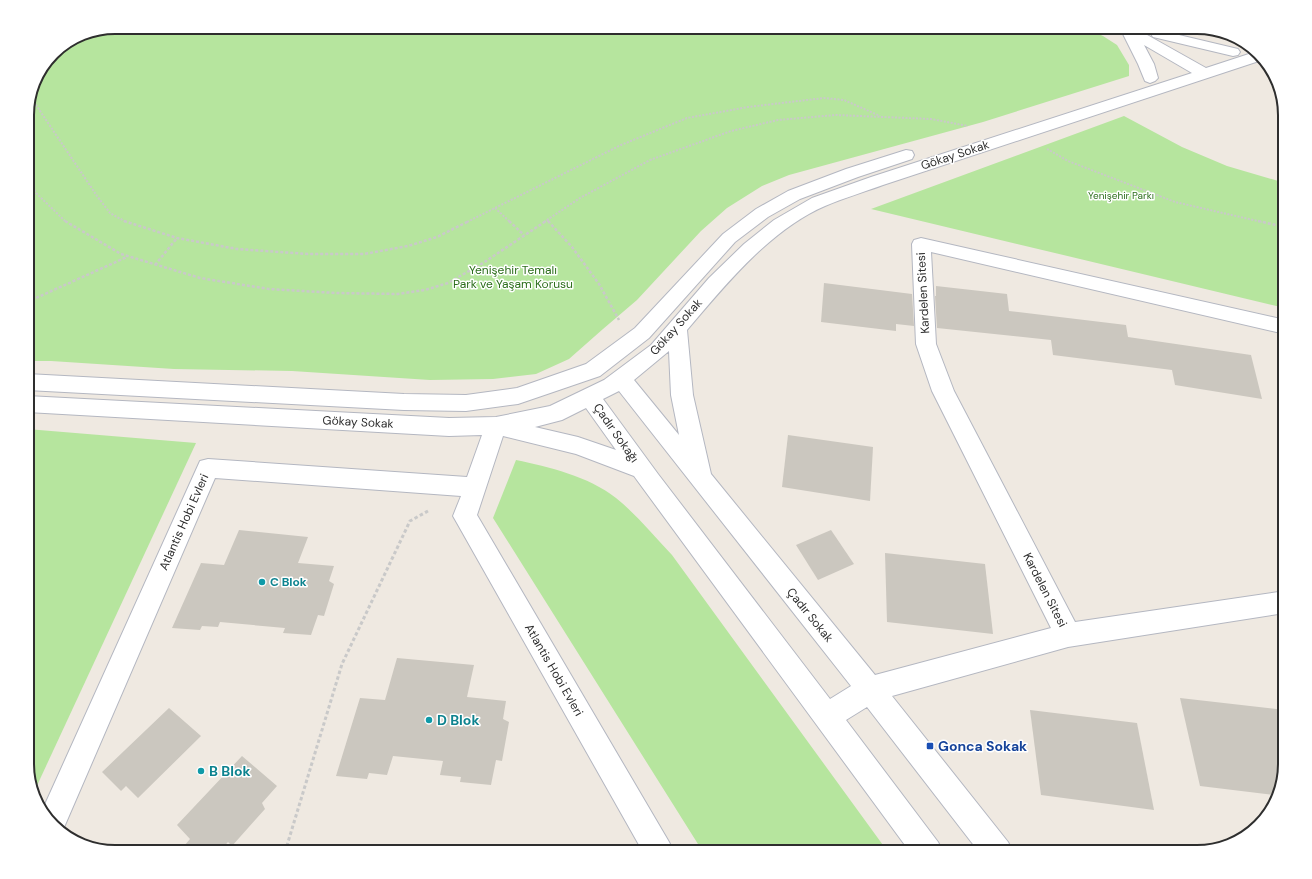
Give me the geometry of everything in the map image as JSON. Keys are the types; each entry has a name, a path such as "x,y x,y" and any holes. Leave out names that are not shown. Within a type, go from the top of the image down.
{"street":[{"path":"1129,34 1146,64 1150,78"},
{"path":"1136,34 1205,67"},
{"path":"1156,34 1205,67"},
{"path":"1162,34 1198,45 1233,52"},
{"name":"Gökay Sokak","path":"34,404 449,426 496,426 554,414 590,397 621,379 658,350 716,283 751,248 780,224 798,212 844,192 1021,134 1205,67 1243,49"},
{"name":"Gökay Sokak","path":"34,382 389,401 466,403 518,396 593,370 642,333 729,238 762,213 794,195 852,172 1150,78 1253,57"},
{"name":"Kardelen Sitesi","path":"1068,635 943,391 926,344 920,244 1278,325"},
{"path":"677,327 682,395 689,431 702,480"},
{"path":"590,397 593,370 621,379"},
{"name":"Çadır Sokak","path":"621,379 870,689 993,845"},
{"name":"Çadır Sokağı","path":"590,397 641,469"},
{"path":"496,426 570,444 641,469 923,845"},
{"name":"Atlantis Hobi Evleri","path":"496,426 465,516 655,845"},
{"name":"Atlantis Hobi Evleri","path":"54,817 208,468 476,487"},
{"name":"Kardelen Sitesi","path":"827,717 870,689 1068,635 1278,603"}],"path":[{"path":"35,104 110,213 126,222 177,238 237,249 308,254 364,254 408,246 437,237 621,145 688,118 748,107 824,98 844,100 883,117"},
{"path":"34,189 36,193 66,222 121,254 200,278 269,289 336,293 398,294 425,290 448,283 483,263 580,198 650,160 731,131 778,120 836,115 930,119 984,130"},
{"path":"1021,134 1068,160 1175,202 1278,225"},
{"path":"495,208 524,236"},
{"path":"547,220 572,247 599,284 631,341"},
{"path":"156,265 177,238"},
{"path":"34,299 127,256"},
{"path":"287,845 342,664 410,521 430,510"}],"green space":[{"name":"Yenişehir Temalı Park ve Yaşam Korusu","path":"110,34 1099,34 1117,45 1129,65 1129,76 983,122 789,175 762,186 727,208 701,231 637,300 569,359 536,374 493,379 430,380 292,371 174,369 34,361 34,110 40,84 51,66 70,48 79,42 94,37"},
{"name":"Yenişehir Parkı","path":"1124,116 1182,147 1227,166 1278,181 1278,306 871,209"},
{"path":"34,430 196,443 37,785 34,769"},
{"path":"516,460 568,473 605,490 616,498 645,525 672,555 883,845 699,845 493,518"}],"building":[{"path":"824,283 912,294 914,326 896,324 896,331 821,322"},
{"path":"936,286 1007,294 1009,311 1126,325 1128,337 1251,355 1262,399 1175,385 1172,370 1053,355 1051,340 937,328 935,296"},
{"path":"788,435 873,447 870,501 782,487"},
{"name":"C Blok","path":"239,530 308,537 298,563 334,566 329,581 334,584 324,616 318,615 311,635 283,633 285,628 220,622 218,627 202,626 200,630 172,628 201,563 224,565"},
{"path":"831,530 854,564 818,580 796,545"},
{"path":"885,553 985,564 993,634 887,622"},
{"name":"D Blok","path":"397,658 474,665 467,697 506,701 503,719 509,722 502,761 496,760 491,785 460,782 461,777 440,775 443,761 393,756 387,775 369,773 367,779 336,776 360,698 385,700"},
{"path":"1180,698 1278,709 1278,764 1272,795 1200,786"},
{"path":"169,708 201,736 138,798 126,786 121,791 102,772"},
{"path":"1030,710 1137,723 1154,810 1041,795"},
{"path":"242,756 277,786 262,803 265,809 233,845 228,842 225,845 185,845 190,839 177,825"}],"place":[{"name":"C Blok","path":"262,582"},
{"name":"D Blok","path":"429,720"},
{"name":"Gonca Sokak","path":"930,746"},
{"name":"B Blok","path":"201,771"}]}
